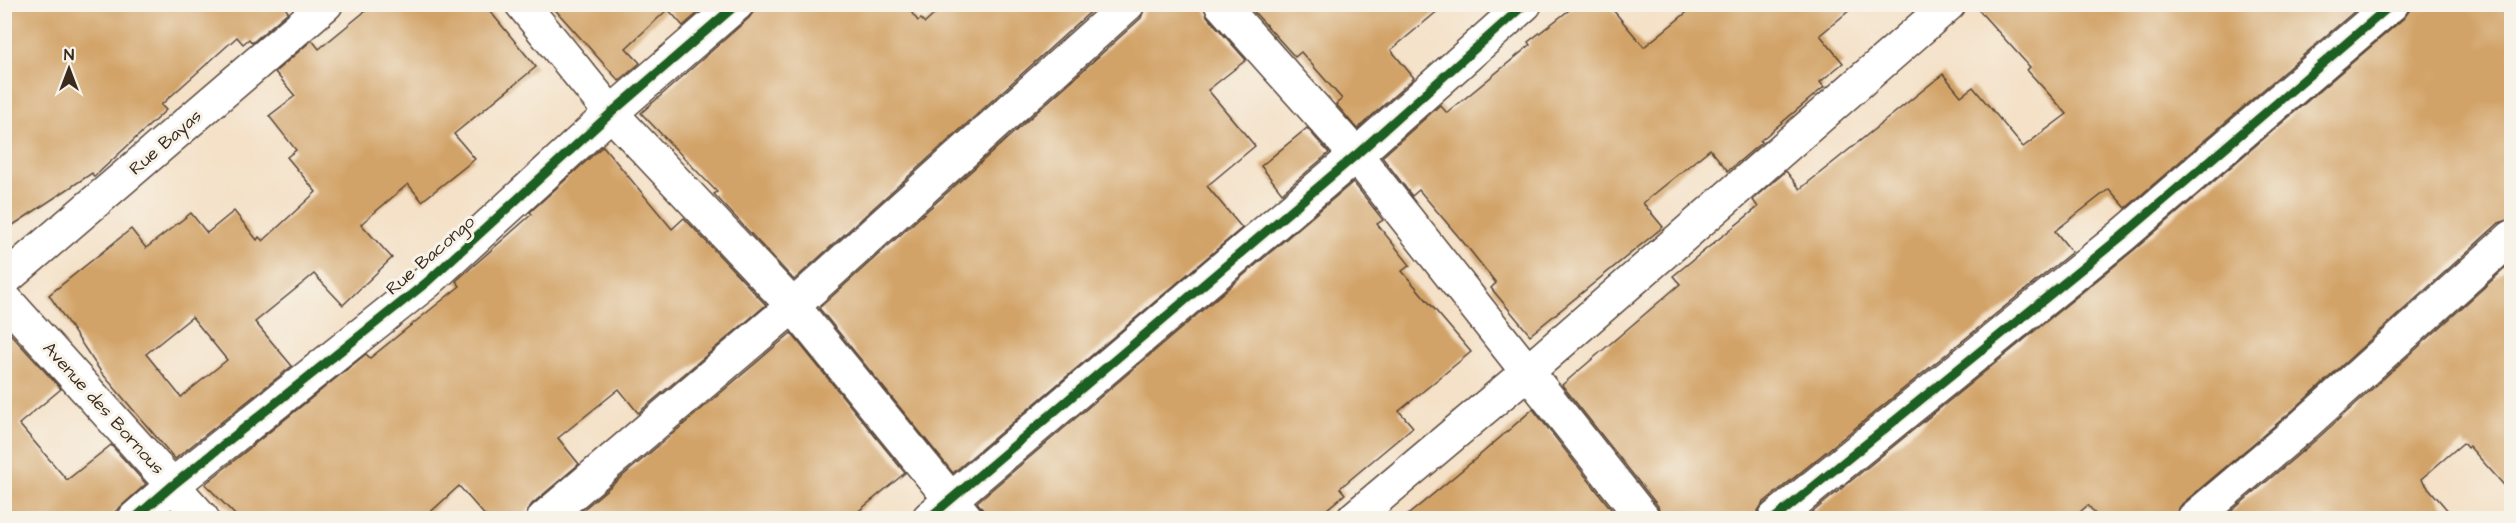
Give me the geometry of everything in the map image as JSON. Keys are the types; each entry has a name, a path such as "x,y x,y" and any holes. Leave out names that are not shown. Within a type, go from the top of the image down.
{"street":[{"name":"Rue Bayas","path":"4,280 326,4"},
{"path":"522,4 611,113 793,306 948,513 1525,4"},
{"name":"Rue Bacongo","path":"135,519 173,485 427,282 611,113 737,4"},
{"path":"544,519 793,306 1128,4"},
{"path":"1221,4 1356,155 1643,519"},
{"path":"1775,519 2122,236 2392,4"},
{"path":"1354,519 1526,373 1942,6"},
{"path":"2194,519 2305,424 2511,237"},
{"name":"Avenue des Bornous","path":"4,298 202,519"}],"building":[{"path":"4,4 283,4 288,12 252,43 249,39 243,44 237,37 161,105 166,110 94,177 92,173 4,231"},
{"path":"374,4 484,4 536,67 454,134 475,159 422,201 408,184 361,224 392,258 343,305 314,274 255,322 292,366 175,459 101,372 49,295 131,229 146,248 191,213 207,233 234,211 257,240 259,237 263,241 316,192 287,157 296,150 269,116 295,96 275,72 312,40 319,49","holes":["192,317 227,360 181,397 146,354"]},
{"path":"550,4 708,4 683,26 668,9 626,48 640,63 619,81"},
{"path":"755,4 905,4 918,21 921,19 925,23 946,4 1099,4 794,280 714,194 717,192 641,113 749,18 754,11"},
{"path":"1146,4 1203,4 1207,16 1246,60 1208,90 1255,146 1207,186 1242,228 953,473 819,308 1141,18"},
{"path":"1247,4 1446,4 1391,50 1414,78 1357,129 1336,104 1342,99 1301,52 1295,57"},
{"path":"1577,4 1608,4 1644,47 1697,4 1857,4 1820,35 1843,63 1820,82 1824,87 1728,171 1710,149 1643,203 1663,227 1530,335 1491,288 1496,283 1469,249 1419,190 1412,196 1382,157 1440,105 1447,113 1530,45 1528,42"},
{"path":"1973,4 2363,4 2126,208 2109,189 2055,231 2072,252 1763,503 1758,511 1757,519 1661,519 1658,506 1562,385 1680,284 1673,276 1758,207 1753,200 1786,171 1800,189 1943,74 1961,96 1973,87 2023,147 2067,114 2027,70 2030,67"},
{"path":"2410,4 2511,4 2511,219 2499,223 2293,410 2182,504 2177,511 2176,519 2099,519 2088,505 2072,519 1804,519 2134,250 2404,18 2409,11"},
{"path":"1307,128 1329,153 1282,193 1261,166"},
{"path":"603,146 672,229 684,218 766,305 638,413 619,389 558,438 579,464 532,504 527,511 526,519 488,519 459,486 423,519 239,519 205,484 366,354 370,358 460,286 456,281 532,214 530,212"},
{"path":"1353,182 1383,220 1377,224 1410,265 1402,271 1471,352 1399,411 1413,427 1340,488 1345,494 1315,519 990,519 977,502"},
{"path":"2511,263 2511,493 2469,446 2467,448 2463,443 2421,479 2455,519 2222,519 2318,438"},
{"path":"4,327 61,389 19,424 67,480 111,445 146,484 107,519 4,519"},
{"path":"791,333 905,473 849,519 572,519"},
{"path":"1533,409 1619,519 1403,519 1473,461"}],"cycle path":[{"path":"135,518 427,282 611,113 737,4"},
{"path":"929,518 1356,155 1525,4"},
{"path":"1775,518 2122,236 2392,4"}]}
